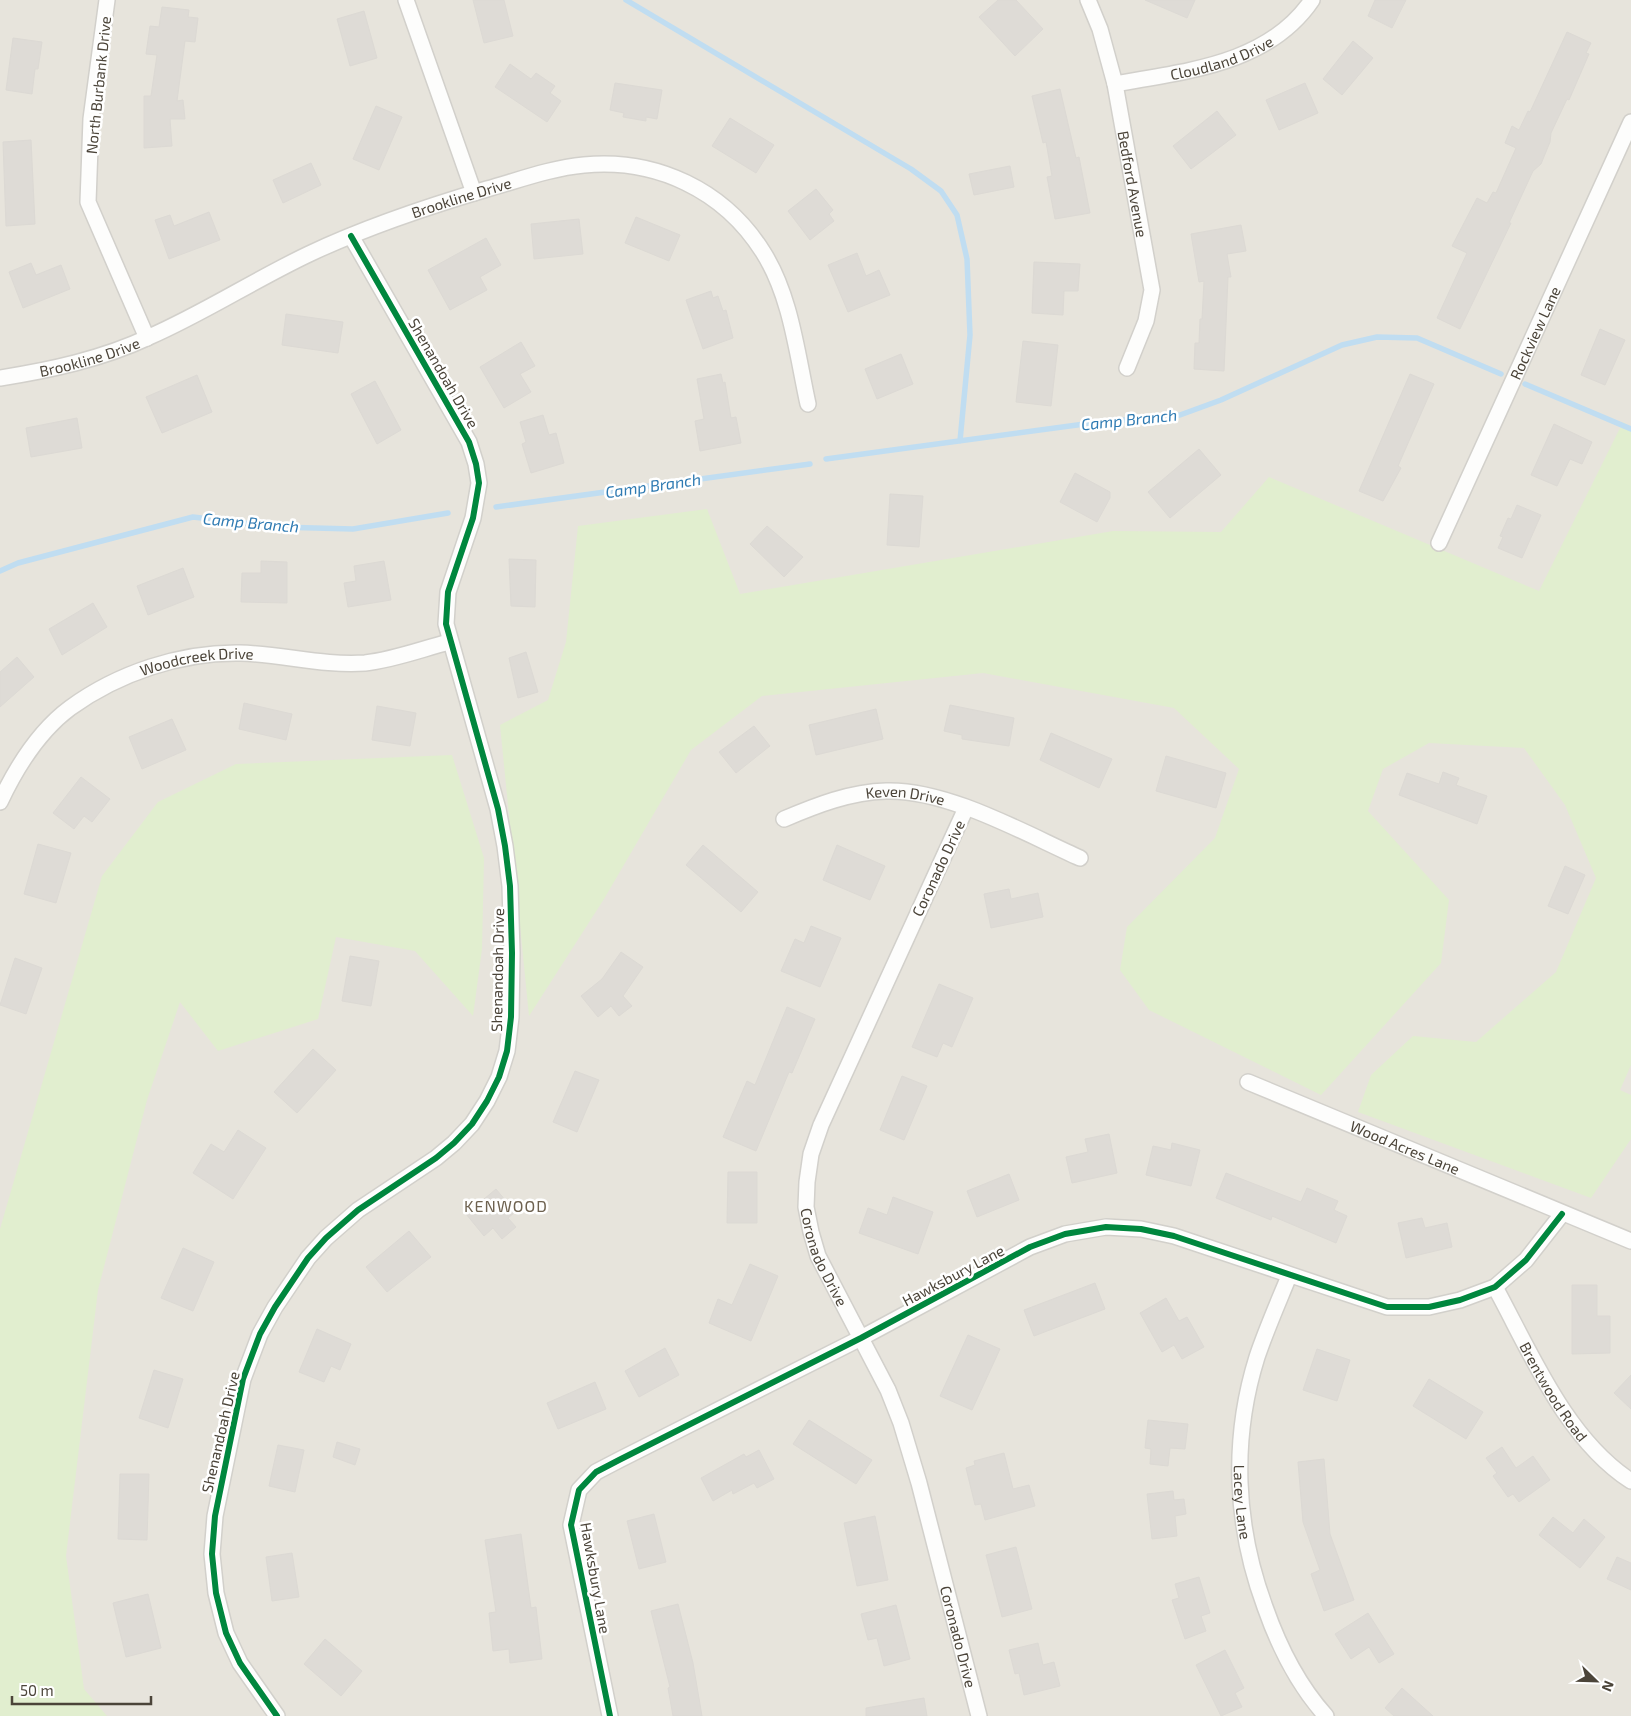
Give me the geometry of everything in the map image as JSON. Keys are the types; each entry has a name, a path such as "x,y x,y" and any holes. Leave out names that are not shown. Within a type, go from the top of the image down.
{"street":[{"name":"North Burbank Drive","path":"107,0 91,119 88,202 147,338"},
{"path":"406,0 474,193"},
{"name":"Bedford Avenue","path":"1088,0 1100,29 1115,84 1152,290 1146,321 1127,368"},
{"name":"Cloudland Drive","path":"1115,84 1230,60 1258,48 1286,28 1312,0"},
{"name":"Rockview Lane","path":"1439,543 1631,122"},
{"name":"Brookline Drive","path":"0,378 87,360 147,338 211,307 289,264 380,223 553,170 610,164 631,165 681,179 704,191 747,229 764,253 778,281 808,404"},
{"name":"Shenandoah Drive","path":"277,1716 240,1663 226,1632 216,1593 214,1574 212,1554 214,1516 243,1378 260,1334 274,1307 308,1258 326,1238 358,1210 436,1158 472,1124 487,1101 499,1077 507,1051 511,1017 510,886 505,846 498,809 449,642 446,624 448,592 473,518 479,484 476,464 469,442 351,236"},
{"name":"Woodcreek Drive","path":"0,802 26,756 69,709 115,682 140,671 205,654 240,653 331,663 366,663 449,642"},
{"name":"Keven Drive","path":"784,819 825,802 885,791 916,792 966,808 1080,858"},
{"name":"Coronado Drive","path":"966,808 821,1125 811,1154 806,1207 818,1256 888,1390 901,1423 919,1482 979,1716"},
{"name":"Wood Acres Lane","path":"1248,1082 1562,1214 1631,1241"},
{"name":"Hawksbury Lane","path":"610,1716 571,1525 579,1490 596,1472 611,1464 861,1338 1030,1247 1065,1234 1106,1227 1141,1229 1174,1236 1288,1276 1388,1307 1429,1307 1460,1300 1495,1287 1526,1260 1562,1214"},
{"name":"Lacey Lane","path":"1288,1276 1257,1358 1247,1398 1241,1434 1239,1486 1241,1516 1249,1558 1277,1640 1299,1682 1326,1716"},
{"name":"Brentwood Road","path":"1495,1287 1561,1408 1609,1467 1631,1481"}],"shaded area":[{"path":"0,0 1631,0 1631,1716 0,1716"}],"green space":[{"path":"1623,422 1631,427 1631,1065 1620,1090 1631,1095 1631,1139 1591,1198 1358,1112 1371,1075 1413,1036 1476,1042 1556,972 1596,878 1565,805 1524,748 1429,743 1383,769 1368,811 1449,900 1441,963 1321,1095 1149,1010 1120,970 1127,927 1215,838 1239,769 1174,708 983,673 762,696 691,750 604,899 529,1016 500,725 548,700 566,642 578,526 707,509 740,594 1113,531 1221,532 1269,477 1539,591"},
{"path":"452,755 484,858 482,949 473,1016 415,951 336,937 318,1019 218,1051 180,1002 147,1100 98,1290 66,1556 84,1689 107,1716 0,1716 0,1229 102,876 158,802 236,764"}],"building":[{"path":"473,0 504,0 513,36 484,43"},
{"path":"998,0 1016,0 1043,29 1015,56 979,17"},
{"path":"1145,0 1195,0 1187,18"},
{"path":"1375,0 1406,0 1392,28 1368,16"},
{"path":"162,7 189,10 188,17 198,18 195,42 185,41 177,101 183,100 185,119 170,119 172,146 144,148 144,96 151,96 157,55 146,54 150,26 159,27"},
{"path":"364,11 377,58 350,66 337,19"},
{"path":"1567,32 1591,43 1586,53 1589,54 1569,100 1567,99 1551,133 1550,142 1541,164 1533,171 1509,223 1511,223 1460,329 1437,318 1467,253 1452,246 1477,198 1487,203 1493,192 1496,193 1516,148 1505,143 1512,126 1519,130 1528,111 1530,112"},
{"path":"13,38 42,42 38,69 35,69 32,94 6,90"},
{"path":"1353,41 1373,58 1342,95 1323,79"},
{"path":"510,64 531,79 536,73 555,86 550,93 561,101 547,122 495,87"},
{"path":"615,83 662,90 657,119 646,117 646,121 623,117 624,113 610,110"},
{"path":"1305,83 1318,113 1279,130 1266,100"},
{"path":"1060,89 1076,158 1079,157 1090,213 1055,219 1047,177 1052,176 1046,142 1043,143 1032,96"},
{"path":"376,106 402,117 379,170 353,159"},
{"path":"1217,111 1236,135 1191,169 1173,146"},
{"path":"730,118 774,145 756,173 712,146"},
{"path":"31,140 35,224 6,226 3,142"},
{"path":"311,163 321,185 283,203 273,180"},
{"path":"1010,166 1014,187 974,195 969,174"},
{"path":"816,189 833,210 829,214 834,221 810,240 788,211"},
{"path":"209,212 220,240 169,259 155,220 170,215 174,226"},
{"path":"636,217 680,235 669,261 625,243"},
{"path":"579,219 583,254 534,259 531,224"},
{"path":"1241,225 1246,251 1227,254 1231,277 1228,277 1224,371 1194,369 1195,343 1199,343 1200,319 1202,319 1204,281 1199,282 1191,234"},
{"path":"486,238 501,265 480,277 487,290 450,310 428,270"},
{"path":"857,253 866,276 879,270 890,295 848,312 828,265"},
{"path":"1034,262 1080,264 1078,291 1064,291 1063,315 1032,313"},
{"path":"31,263 36,275 61,265 70,289 23,308 9,272"},
{"path":"711,291 713,298 718,296 723,311 726,310 733,338 703,349 686,300"},
{"path":"286,314 343,322 338,353 282,345"},
{"path":"1600,329 1625,340 1605,385 1581,375"},
{"path":"1023,341 1058,345 1051,406 1016,402"},
{"path":"521,342 535,366 520,374 531,392 504,408 480,367"},
{"path":"901,354 913,384 877,399 865,369"},
{"path":"721,374 723,383 725,382 731,418 736,417 741,443 700,451 695,421 704,419 697,379"},
{"path":"1410,374 1434,384 1398,466 1401,468 1383,501 1359,491"},
{"path":"197,375 212,412 162,433 146,397"},
{"path":"375,381 401,430 377,444 351,394"},
{"path":"543,415 549,435 556,433 564,463 531,473 522,444 526,442 520,422"},
{"path":"77,418 82,448 31,457 26,428"},
{"path":"1554,424 1592,442 1582,464 1570,459 1557,486 1531,475"},
{"path":"1199,449 1221,475 1170,518 1148,492"},
{"path":"1075,473 1110,492 1110,498 1097,522 1060,502"},
{"path":"890,494 923,496 919,547 887,545"},
{"path":"1517,505 1541,515 1522,558 1498,548 1503,537 1500,536 1508,518 1511,519"},
{"path":"767,526 803,557 784,577 750,544"},
{"path":"509,559 536,560 535,607 511,606"},
{"path":"261,561 287,562 287,603 241,602 242,573 261,573"},
{"path":"384,561 391,600 348,607 344,583 356,581 354,566"},
{"path":"183,568 194,597 148,615 137,586"},
{"path":"93,603 107,627 62,655 49,629"},
{"path":"526,652 538,692 518,698 509,658"},
{"path":"17,657 34,677 0,707 0,672"},
{"path":"244,703 292,714 286,740 239,729"},
{"path":"950,705 1014,718 1009,746 962,739 962,735 944,731"},
{"path":"377,706 416,713 410,746 372,740"},
{"path":"876,709 883,739 816,755 809,725"},
{"path":"172,719 186,750 142,769 129,737"},
{"path":"754,726 770,746 736,773 719,752"},
{"path":"1051,733 1112,759 1099,788 1040,760"},
{"path":"1166,756 1226,773 1216,808 1156,791"},
{"path":"1443,772 1459,778 1456,785 1487,796 1477,824 1399,795 1407,773 1439,784"},
{"path":"81,777 110,799 92,822 84,816 74,829 53,813"},
{"path":"38,844 71,853 56,903 24,894"},
{"path":"703,845 758,892 741,912 686,865"},
{"path":"837,845 885,866 870,900 823,880"},
{"path":"1565,866 1585,875 1568,914 1548,906"},
{"path":"1009,889 1011,899 1038,893 1043,917 991,928 984,894"},
{"path":"811,926 841,938 820,987 781,971 795,939 804,943"},
{"path":"621,952 643,967 623,996 632,1006 619,1016 611,1006 598,1017 581,996 602,979"},
{"path":"350,956 379,961 371,1006 342,1001"},
{"path":"15,958 42,968 26,1014 0,1005"},
{"path":"939,984 973,998 952,1047 943,1043 937,1057 912,1047"},
{"path":"787,1007 815,1019 792,1073 789,1072 756,1151 723,1137 747,1081 755,1085"},
{"path":"313,1049 336,1070 297,1113 274,1092"},
{"path":"575,1071 599,1080 577,1132 553,1122"},
{"path":"902,1076 927,1086 904,1140 880,1130"},
{"path":"238,1130 266,1148 233,1199 193,1173 211,1144 224,1152"},
{"path":"1109,1134 1117,1173 1072,1183 1066,1157 1088,1152 1085,1139"},
{"path":"1172,1143 1200,1150 1191,1186 1146,1175 1153,1146 1171,1150"},
{"path":"728,1172 757,1172 757,1223 727,1223"},
{"path":"1226,1173 1301,1202 1307,1188 1338,1201 1334,1210 1347,1216 1336,1243 1272,1216 1271,1220 1216,1198"},
{"path":"1009,1174 1019,1200 977,1217 967,1191"},
{"path":"496,1189 515,1212 508,1218 516,1227 502,1239 493,1228 484,1236 466,1214"},
{"path":"893,1197 933,1212 918,1254 859,1233 868,1208 887,1215"},
{"path":"1422,1218 1425,1228 1447,1223 1452,1247 1406,1258 1398,1223"},
{"path":"409,1231 431,1257 387,1292 366,1267"},
{"path":"183,1248 214,1262 193,1311 161,1298"},
{"path":"750,1264 778,1276 751,1341 709,1323 718,1299 732,1305"},
{"path":"1095,1283 1105,1309 1034,1336 1024,1310"},
{"path":"1572,1285 1597,1285 1597,1316 1610,1316 1610,1353 1572,1354"},
{"path":"1166,1298 1179,1321 1187,1317 1204,1347 1182,1359 1174,1345 1162,1352 1140,1313"},
{"path":"317,1329 351,1344 340,1370 331,1366 324,1382 299,1372"},
{"path":"968,1335 1000,1349 972,1410 940,1396"},
{"path":"665,1348 679,1375 639,1397 625,1371"},
{"path":"1317,1349 1350,1360 1337,1401 1303,1390"},
{"path":"154,1370 183,1379 168,1428 139,1418"},
{"path":"1631,1375 1631,1409 1614,1393"},
{"path":"1429,1379 1483,1412 1466,1439 1413,1406"},
{"path":"595,1382 606,1409 558,1429 547,1403"},
{"path":"809,1420 872,1460 856,1484 793,1444"},
{"path":"1148,1420 1188,1424 1185,1449 1170,1448 1168,1466 1150,1464 1151,1449 1145,1448"},
{"path":"337,1442 360,1449 355,1465 333,1457"},
{"path":"278,1445 304,1450 295,1492 269,1486"},
{"path":"1502,1447 1516,1468 1533,1456 1550,1480 1519,1502 1513,1494 1508,1497 1493,1476 1497,1473 1486,1458"},
{"path":"759,1450 774,1479 757,1488 754,1483 733,1494 732,1490 713,1501 701,1478 744,1454 746,1457"},
{"path":"1004,1453 1013,1489 1029,1485 1035,1506 985,1520 981,1504 975,1505 966,1468 975,1465 974,1461"},
{"path":"1324,1459 1330,1534 1354,1600 1324,1611 1311,1574 1320,1570 1303,1522 1298,1462"},
{"path":"120,1474 149,1474 147,1540 118,1539"},
{"path":"1173,1491 1174,1500 1184,1499 1186,1514 1175,1516 1177,1536 1152,1539 1147,1494"},
{"path":"654,1514 666,1562 639,1569 627,1521"},
{"path":"875,1516 888,1580 857,1586 844,1523"},
{"path":"1553,1517 1573,1533 1584,1519 1605,1537 1580,1568 1539,1535"},
{"path":"521,1534 531,1608 536,1607 542,1659 510,1663 509,1649 493,1651 489,1613 496,1612 485,1540"},
{"path":"1016,1547 1032,1609 1002,1617 986,1555"},
{"path":"292,1553 299,1597 272,1601 266,1557"},
{"path":"1617,1557 1631,1563 1631,1590 1607,1579"},
{"path":"1199,1577 1210,1613 1201,1616 1206,1631 1185,1639 1172,1600 1179,1598 1175,1584"},
{"path":"148,1594 161,1648 126,1657 113,1603"},
{"path":"678,1604 693,1663 702,1716 673,1716 668,1688 670,1687 651,1611"},
{"path":"896,1605 910,1659 884,1666 877,1638 868,1640 861,1614"},
{"path":"1368,1613 1394,1654 1379,1663 1369,1647 1351,1659 1335,1634"},
{"path":"325,1639 362,1671 341,1696 304,1664"},
{"path":"1038,1643 1043,1665 1054,1662 1060,1686 1024,1695 1019,1673 1015,1674 1009,1650"},
{"path":"1225,1650 1244,1688 1235,1693 1242,1707 1221,1716 1196,1665"},
{"path":"1402,1688 1433,1716 1394,1716 1385,1708"},
{"path":"924,1698 927,1716 866,1716 866,1708"}],"waterway":[{"path":"626,0 911,169 941,191 957,215 967,259 970,335 960,441"},
{"name":"Camp Branch","path":"826,459 1092,423 1180,415 1221,400 1342,345 1377,337 1417,338 1501,374"},
{"name":"Camp Branch","path":"1525,384 1631,429"},
{"name":"Camp Branch","path":"496,507 810,464"},
{"name":"Camp Branch","path":"0,571 18,563 193,517 277,527 353,529 448,513"}],"cycle path":[{"path":"277,1716 240,1663 226,1633 216,1593 212,1554 215,1516 243,1379 260,1334 275,1307 308,1258 326,1238 358,1210 436,1158 472,1124 487,1101 499,1077 507,1051 511,1017 510,886 505,846 498,809 446,624 448,592 473,518 479,483 476,464 469,442 351,236"},
{"path":"610,1716 571,1525 579,1490 596,1472 861,1338 1030,1247 1065,1234 1106,1227 1141,1229 1174,1236 1387,1307 1429,1307 1460,1300 1495,1287 1526,1260 1562,1214"}],"district":[{"name":"KENWOOD","path":"506,1205"}]}
